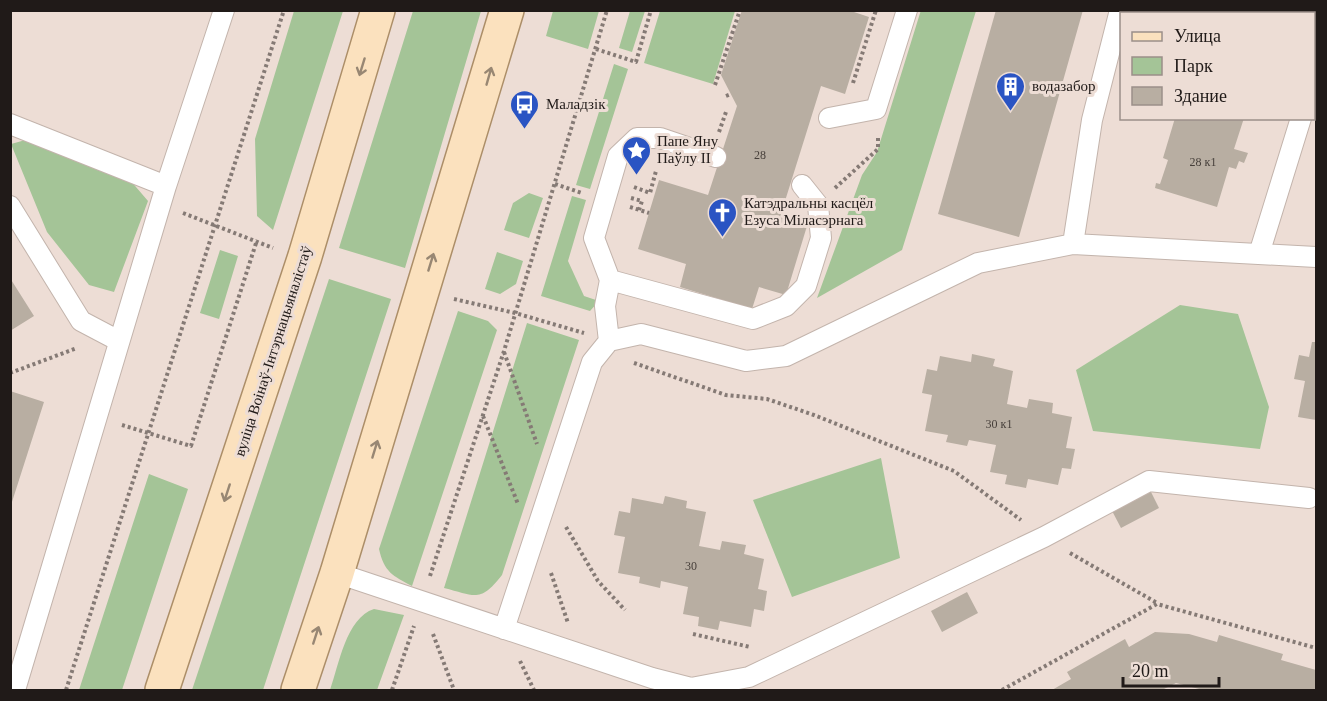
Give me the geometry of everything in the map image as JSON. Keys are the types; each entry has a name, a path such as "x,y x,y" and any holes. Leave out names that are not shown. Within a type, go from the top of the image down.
{"main road":[{"name":"вуліца Воінаў-Інтэрнацыяналістаў","path":"162,690 304,256 378,10"},
{"path":"298,690 337,573 507,10"}],"lane":[{"path":"15,690 166,186 224,10"},
{"path":"829,118 876,109 907,10"},
{"path":"1073,244 1092,120 1120,10"},
{"path":"1259,254 1300,120"},
{"path":"10,124 166,186"},
{"path":"609,341 605,306 610,280 594,238 618,156 637,138 660,138 716,147"},
{"path":"610,280 753,319 786,306 806,286 822,238 818,205 802,185"},
{"path":"10,206 81,321 119,341"},
{"path":"504,629 592,362 609,341 640,334 746,361 786,356 978,263 1073,244 1317,256"},
{"path":"337,573 504,629 650,684 691,687 749,677 1044,537 1149,482 1310,498"}],"path":[{"path":"66,690 284,10"},
{"path":"392,690 504,351 607,10"},
{"path":"596,49 636,62 651,10"},
{"path":"715,86 740,10"},
{"path":"853,83 876,10"},
{"path":"716,147 726,112"},
{"path":"832,190 878,149 878,136"},
{"path":"628,185 650,193 656,171"},
{"path":"555,184 575,190"},
{"path":"624,196 642,201 639,210 649,213"},
{"path":"180,212 273,248"},
{"path":"115,423 191,446 257,240"},
{"path":"454,299 515,313 587,334"},
{"path":"10,373 83,345"},
{"path":"504,351 540,453"},
{"path":"625,359 726,395 767,399 814,415 954,471 1023,521"},
{"path":"483,416 519,507"},
{"path":"562,521 598,581 625,610"},
{"path":"1061,548 1157,604 1317,648"},
{"path":"549,567 570,629"},
{"path":"1002,690 1157,604"},
{"path":"434,634 454,690"},
{"path":"693,634 760,649"}],"green space":[{"path":"921,10 976,11 902,250 817,298 862,175 877,152"},
{"path":"294,11 343,11 273,230 257,216 255,139"},
{"path":"413,11 481,11 405,268 339,248"},
{"path":"553,11 599,11 588,49 546,36"},
{"path":"630,11 645,11 632,52 619,48"},
{"path":"660,11 735,11 713,84 644,63"},
{"path":"614,64 628,69 590,189 576,185"},
{"path":"29,139 124,173 148,201 114,292 89,285 47,232 11,144"},
{"path":"529,193 543,198 529,238 504,230 513,203"},
{"path":"572,196 586,200 568,261 584,296 599,301 590,311 541,296"},
{"path":"220,250 238,256 219,319 200,313"},
{"path":"497,252 523,261 516,284 500,294 485,289"},
{"path":"329,279 391,299 263,690 192,690"},
{"path":"1180,305 1238,314 1269,407 1260,449 1093,431 1076,370"},
{"path":"458,311 488,321 497,330 412,586 390,572 379,549"},
{"path":"527,323 579,340 502,575 482,594 471,595 444,588"},
{"path":"881,458 900,558 792,597 753,500"},
{"path":"149,474 188,489 122,690 79,690"},
{"path":"374,609 404,615 377,690 330,690 350,632 364,614"}],"building":[{"path":"742,10 848,10 869,17 845,94 821,86 780,217 807,226 786,295 759,287 752,309 680,287 686,264 638,249 659,180 708,195 737,106 721,75"},
{"name":"водазабор","path":"996,10 1083,10 1019,237 938,214"},
{"path":"1207,10 1276,10 1276,12 1206,12"},
{"path":"1174,120 1243,120 1234,149 1248,153 1244,163 1239,161 1236,169 1229,167 1217,207 1155,188 1156,183 1160,184 1168,160 1163,158"},
{"path":"10,278 34,316 10,331"},
{"path":"1312,342 1316,342 1316,420 1298,417 1305,381 1294,379 1299,355 1309,357"},
{"path":"972,354 995,359 993,366 1013,371 1007,404 1027,408 1029,399 1053,403 1052,413 1072,417 1066,448 1075,449 1071,469 1062,468 1058,485 1028,479 1026,488 1005,484 1007,475 990,472 996,445 969,440 967,446 946,442 948,435 925,431 932,395 922,393 927,369 937,371 940,356 971,362"},
{"path":"10,391 44,402 11,505 10,505"},
{"path":"1148,486 1159,508 1121,528 1110,507"},
{"path":"665,496 687,501 686,508 706,512 699,546 720,550 722,541 746,545 744,554 764,559 758,589 767,591 764,611 754,609 751,627 720,621 718,630 698,626 699,617 683,614 688,587 661,581 660,588 639,583 640,577 618,573 625,537 614,535 619,511 630,513 632,498 663,504"},
{"path":"967,592 978,613 942,632 931,611"},
{"path":"1155,632 1189,634 1217,642 1219,635 1283,654 1281,660 1316,670 1316,690 1203,690 1176,683 1162,690 1052,690 1071,679 1067,672 1125,639 1129,647"}],"place":[{"name":"водазабор","path":"1011,112"},
{"name":"Маладзік","path":"525,130"},
{"name":"Папе Яну Паўлу II","path":"636,176"},
{"name":"Катэдральны касцёл Езуса Міласэрнага","path":"723,238"}]}
